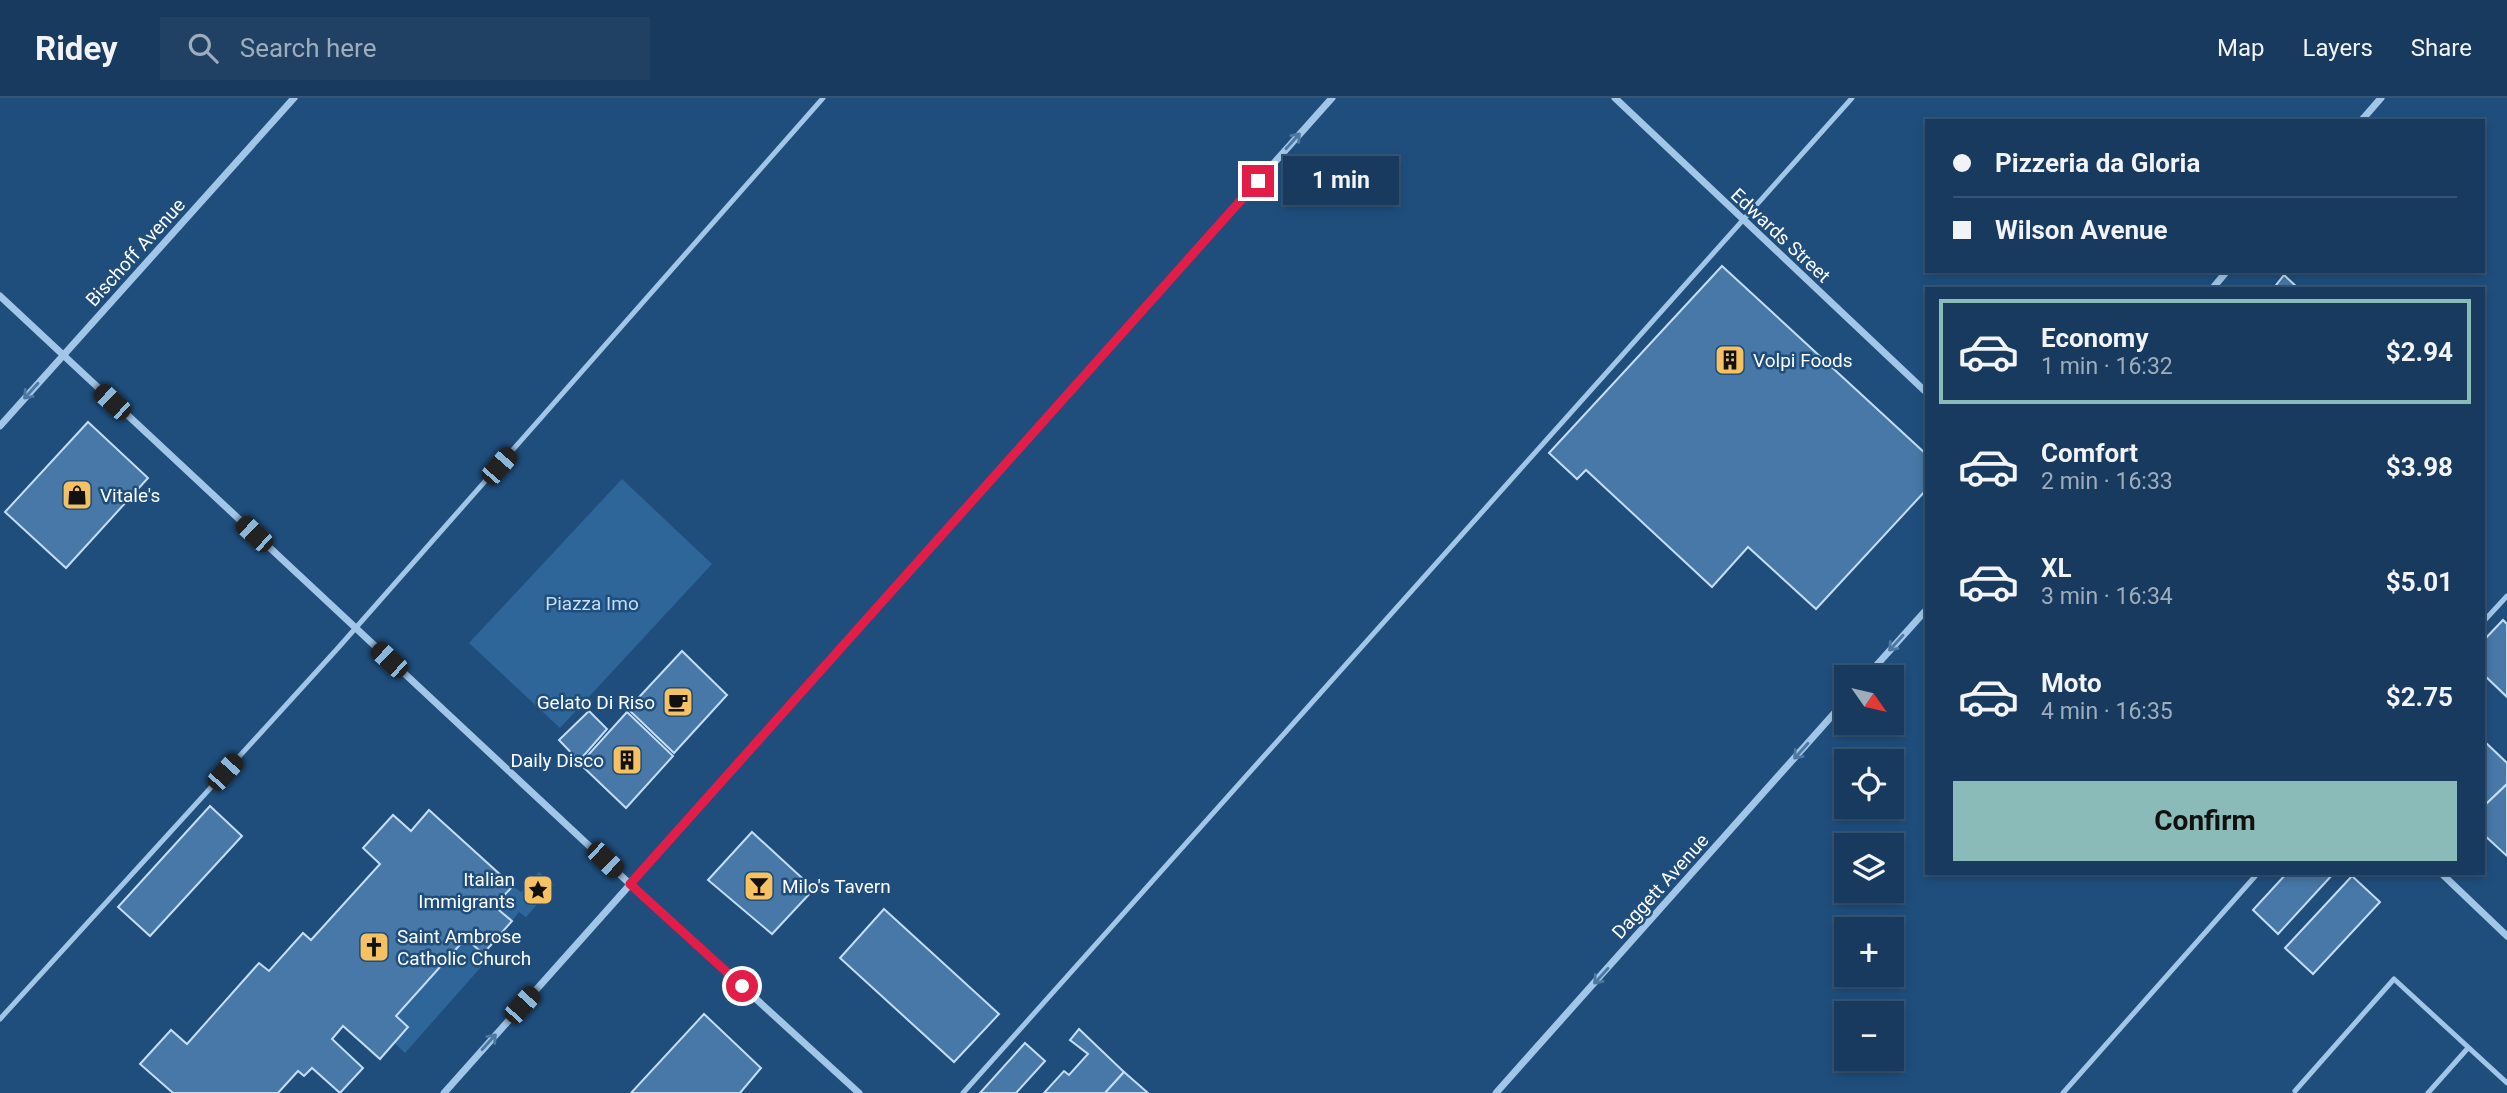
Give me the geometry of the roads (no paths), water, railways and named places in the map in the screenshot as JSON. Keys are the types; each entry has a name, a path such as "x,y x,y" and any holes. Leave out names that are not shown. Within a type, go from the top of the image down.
{"street":[{"name":"Bischoff Avenue","path":"0,426 294,98"},
{"path":"447,1090 1332,98"},
{"name":"Edwards Street","path":"1615,98 1925,391"},
{"path":"2363,119 2381,98"},
{"path":"2214,287 2225,273"},
{"path":"0,296 630,884 859,1093"},
{"path":"1877,665 1925,611"},
{"name":"Daggett Avenue","path":"1496,1093 1834,713"},
{"path":"2443,875 2507,936"}],"lane":[{"path":"0,1019 356,629 823,98"},
{"path":"963,1093 1852,98"},
{"path":"2485,620 2507,596"},
{"path":"2063,1093 2256,875"},
{"path":"2295,1091 2394,979 2507,1083"},
{"path":"2428,1093 2468,1048"},
{"path":"447,1090 456,1093"}],"place":[{"name":"Volpi Foods","path":"1730,360"},
{"name":"Vitale's","path":"77,495"},
{"name":"Gelato Di Riso","path":"678,702"},
{"name":"Daily Disco","path":"627,760"},
{"name":"Milo's Tavern","path":"759,886"},
{"name":"Italian Immigrants","path":"538,890"},
{"name":"Saint Ambrose Catholic Church","path":"374,947"}],"park label":[{"name":"Piazza Imo","path":"592,603"}]}
